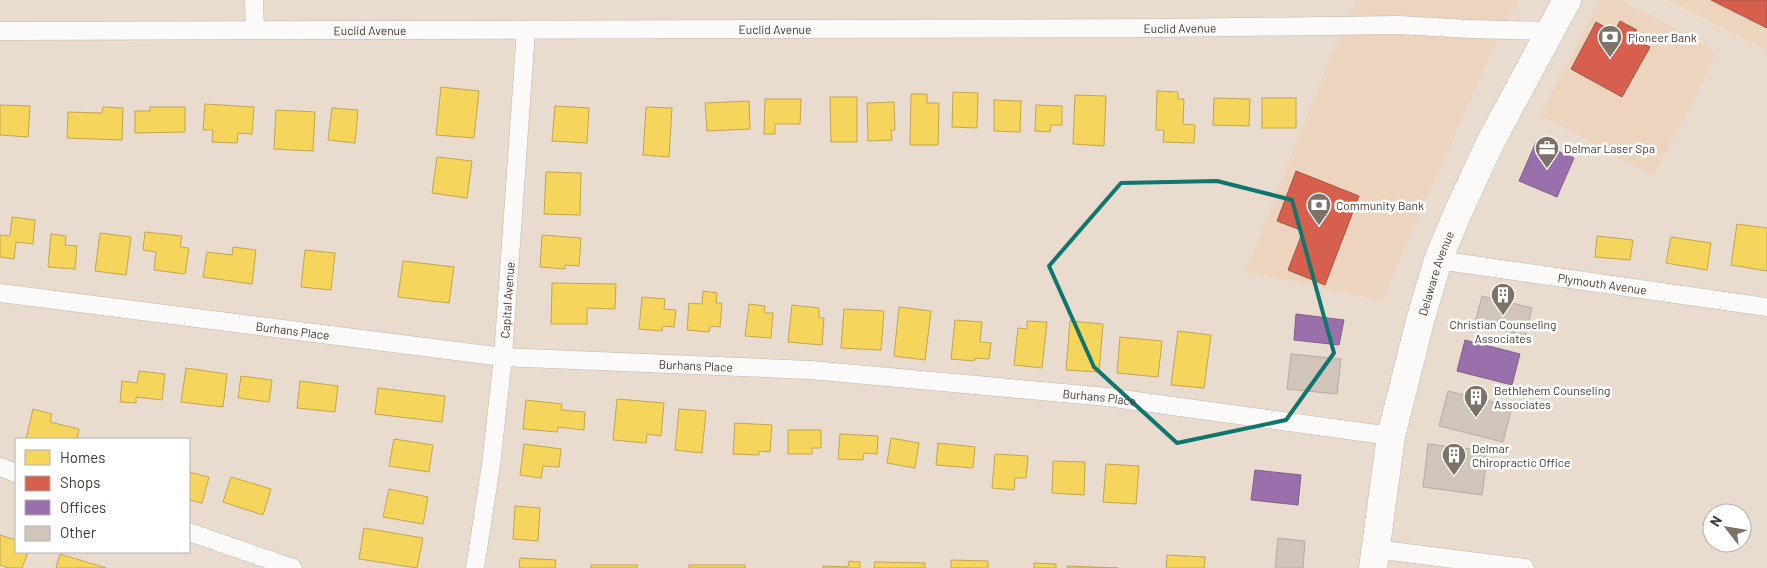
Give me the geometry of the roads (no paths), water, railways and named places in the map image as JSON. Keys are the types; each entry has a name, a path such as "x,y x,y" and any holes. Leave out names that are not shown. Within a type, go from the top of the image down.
{"main road":[{"name":"Delaware Avenue","path":"1374,559 1391,436 1420,321 1438,260 1490,143 1567,0"}],"street":[{"path":"254,0 255,30"},
{"name":"Euclid Avenue","path":"0,31 1398,25 1549,31"},
{"name":"Capital Avenue","path":"475,568 491,465 503,357 526,30"},
{"name":"Plymouth Avenue","path":"1438,260 1767,307"},
{"name":"Burhans Place","path":"0,293 503,357 821,371 1107,397 1391,436"},
{"path":"0,467 15,473"},
{"path":"190,532 293,568"},
{"path":"1374,559 1525,568"}],"place":[{"name":"Pioneer Bank","path":"1610,58"},
{"name":"Delmar Laser Spa","path":"1547,169"},
{"name":"Community Bank","path":"1319,226"},
{"name":"Christian Counseling Associates","path":"1503,316"},
{"name":"Bethlehem Counseling Associates","path":"1476,418"},
{"name":"Delmar Chiropractic Office","path":"1454,476"}]}
